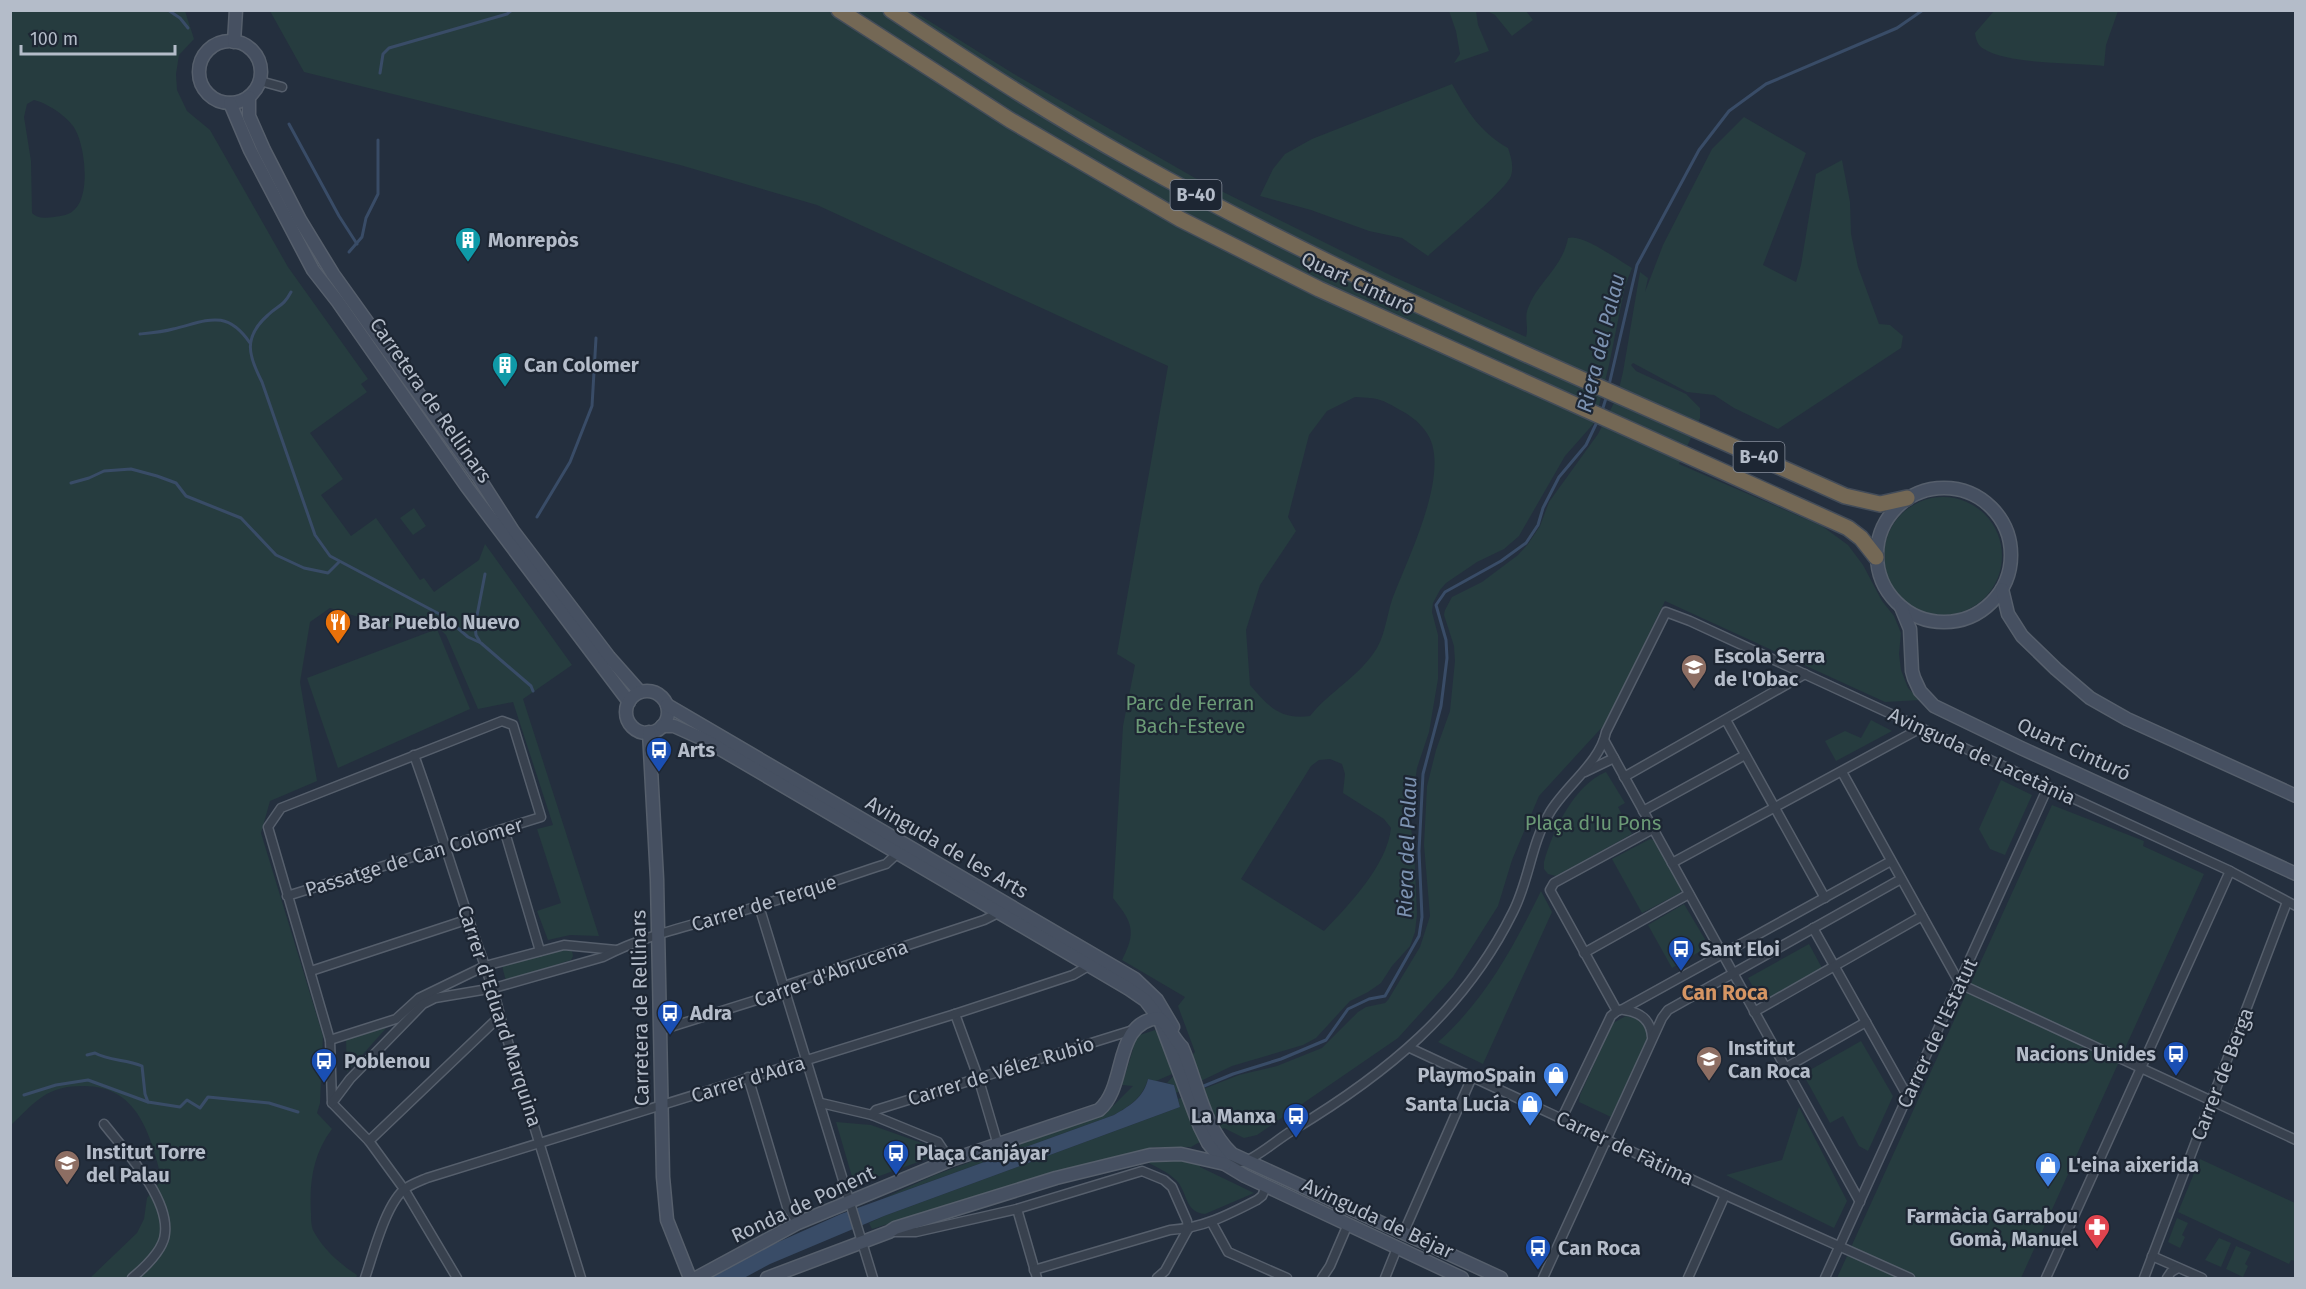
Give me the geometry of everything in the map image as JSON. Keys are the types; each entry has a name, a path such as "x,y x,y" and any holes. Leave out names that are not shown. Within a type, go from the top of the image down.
{"highway":[{"name":"Quart Cinturó","path":"839,10 1010,120 1180,219 1319,289 1848,528 1861,538 1876,557"},
{"name":"Quart Cinturó","path":"891,10 1013,90 1171,182 1322,259 1517,350 1845,496 1880,504 1907,498"}],"main road":[{"path":"234,42 236,10"},
{"path":"234,42 245,45 257,57 261,68 260,81 249,97 240,102 230,103 217,100 206,92 200,81 200,67 205,55 215,45 234,42"},
{"name":"Carretera de Rellinars","path":"249,97 249,116 264,150 300,220 333,274 479,478 513,531 609,657 640,692"},
{"name":"Carretera de Rellinars","path":"230,103 250,150 313,270 338,302 467,487 629,702"},
{"path":"1950,488 1968,493 1990,506 2004,526 2010,545 2010,564 2002,589 1985,608 1974,615 1956,621 1930,621 1912,614 1890,596 1882,582 1876,557 1878,540 1884,524 1907,498 1931,489 1950,488"},
{"path":"2002,589 2008,614 2022,636 2055,669 2090,698 2127,719 2295,796"},
{"name":"Quart Cinturó","path":"1901,607 1910,629 1912,671 1920,691 1934,706 2295,874"},
{"path":"640,692 656,693 667,705 667,716 662,726 649,732 639,730 628,721 629,702 640,692"},
{"name":"Avinguda de les Arts","path":"667,705 1138,996 1152,1007 1145,1022"},
{"name":"Avinguda de les Arts","path":"662,726 674,726 705,740 1135,979 1157,1000 1169,1018 1182,1047"},
{"name":"Carretera de Rellinars","path":"649,732 659,935 661,1107 667,1220 690,1278"},
{"path":"1138,996 1145,1009 1145,1022 1182,1062"},
{"path":"1145,1022 1166,1023 1182,1047 1182,1062 1205,1126"},
{"name":"Ronda de Ponent","path":"696,1278 798,1223 948,1161 1099,1110 1106,1104 1145,1022"},
{"name":"Avinguda de Béjar","path":"1205,1126 1232,1154 1501,1278"},
{"name":"Avinguda de Béjar","path":"1205,1126 1208,1143 1225,1164 1269,1191 1348,1224 1462,1278"},
{"path":"767,1278 780,1275 895,1228 1067,1176 1150,1155 1181,1154 1225,1164"},
{"name":"Avinguda de Béjar","path":"1269,1191 1289,1188 1312,1199 1337,1203"},
{"path":"1397,1248 1403,1234"}],"street":[{"path":"260,81 282,87"},
{"name":"Avinguda de Lacetània","path":"1604,740 1666,612 1690,621 2230,871 2291,904"},
{"path":"1624,777 1805,675"},
{"path":"1726,720 1826,898"},
{"name":"Passatge de Can Colomer","path":"287,896 542,817 513,725 502,721 414,755"},
{"path":"1672,863 1921,728"},
{"path":"1225,1164 1246,1161 1352,1093 1410,1048 1458,998 1486,960 1521,896 1544,823 1564,792 1604,740 1860,1202"},
{"path":"414,755 281,808 268,827 330,1040 332,1103 369,1142 404,1189 457,1278"},
{"name":"Carrer d'Eduard Marquina","path":"414,755 447,846 484,966 494,988 500,1016 581,1278"},
{"path":"1643,811 1745,755"},
{"path":"1580,774 1614,758"},
{"path":"1842,772 1960,984 2295,1140"},
{"name":"Carrer de l'Estatut","path":"1825,1278 2048,787"},
{"path":"504,829 540,951"},
{"path":"1652,1040 1652,1030 1646,1020 1637,1013 1620,1010 1550,893 1550,887 1653,829"},
{"name":"Carrer de Terque","path":"332,1103 350,1079 423,1004 435,998 494,988 603,957 659,935 759,906 886,864 901,848"},
{"path":"1562,1118 1611,1016 1891,861"},
{"path":"2046,1278 2230,871"},
{"path":"1543,1278 1662,1018 1668,1010 1901,879"},
{"path":"1584,952 1689,894"},
{"name":"Carrer de Berga","path":"2144,1278 2291,904"},
{"path":"759,906 873,1278"},
{"name":"Carrer d'Abrucena","path":"661,1030 782,992 784,986 984,920 1000,912"},
{"path":"1754,1012 1922,916"},
{"path":"310,971 469,920"},
{"path":"1813,928 1908,1097"},
{"name":"Carrer de Terque","path":"330,1040 396,1019 419,998 484,966 564,945 616,950"},
{"path":"573,945 579,954 573,964"},
{"name":"Carrer d'Adra","path":"404,1189 427,1178 955,1014 1073,975 1090,965"},
{"path":"955,1014 978,1077 998,1145"},
{"path":"369,1142 500,1016"},
{"name":"Carrer de Vélez Rubio","path":"872,1115 876,1110 1145,1022"},
{"path":"1785,1068 1866,1022"},
{"name":"Carrer de Fàtima","path":"1410,1048 1725,1195 1910,1278"},
{"path":"748,1077 787,1208 798,1223"},
{"path":"1403,1234 1472,1077"},
{"path":"821,1103 872,1115 938,1142 948,1161"},
{"path":"104,1124 157,1197 165,1234 156,1252 132,1278"},
{"path":"889,1232 916,1232 1017,1209 1136,1173 1151,1173 1172,1187 1188,1229 1166,1275 1157,1278"},
{"path":"365,1278 385,1218 404,1189"},
{"path":"1017,1209 1036,1274 1170,1230 1188,1229 1212,1222 1269,1191"},
{"path":"1688,1278 1725,1195"},
{"path":"1212,1222 1228,1252 1287,1278"},
{"path":"1322,1278 1330,1266 1348,1224"},
{"path":"1385,1278 1397,1248"},
{"path":"2152,1256 2202,1278"},
{"path":"2167,1278 2178,1268"}],"green space":[{"path":"10,11 185,11 194,39 179,55 176,74 177,90 187,111 210,130 288,267 368,379 361,384 367,392 310,433 343,479 321,495 351,536 376,518 420,580 424,578 434,592 479,560 485,544 572,665 523,699 599,936 570,935 548,940 537,911 561,903 537,829 553,825 513,702 478,709 446,635 438,627 393,628 330,608 310,622 300,682 317,781 270,801 261,833 323,1036 320,1103 317,1113 332,1129 316,1159 311,1191 312,1225 323,1245 357,1275 356,1278 90,1278 137,1233 144,1219 147,1198 162,1179 146,1130 129,1103 116,1094 101,1088 82,1086 61,1088 46,1094 11,1125","holes":["34,100 61,114 73,126 81,144 85,180 80,202 75,209 71,213 48,218 32,213 31,161 24,117 27,104"]},
{"name":"Parc de Ferran Bach-Esteve","path":"270,11 913,11 1014,74 1195,178 1392,276 1526,337 1528,308 1561,258 1568,238 1582,239 1591,243 1632,268 1625,286 1595,422 1565,456 1519,536 1504,549 1477,562 1446,583 1433,603 1432,612 1438,635 1438,679 1429,732 1417,768 1410,822 1414,847 1417,914 1415,932 1410,946 1392,966 1381,983 1350,1001 1316,1038 1303,1045 1232,1066 1176,1093 1174,1085 1167,1083 1195,1052 1178,1006 1185,997 1122,960 1130,941 1130,927 1125,914 1113,898 1123,726 1135,665 1117,654 1168,366 817,205 680,165 304,72","holes":["1355,397 1384,402 1412,417 1424,429 1432,444 1434,460 1430,498 1392,599 1377,648 1362,667 1310,716 1290,716 1269,705 1250,685 1246,630 1260,585 1296,531 1288,517 1309,435 1327,411","1330,759 1342,764 1345,774 1343,793 1384,819 1391,828 1388,842 1375,870 1356,896 1324,931 1241,879 1311,766 1319,760"]},
{"path":"1449,11 1476,11 1478,25 1489,51 1454,63 1460,54 1456,31"},
{"path":"1487,11 1526,11 1533,20 1512,36 1495,15"},
{"path":"1994,11 2118,11 2106,45 2104,66 2009,58 1984,49 1980,46 1975,33"},
{"path":"1452,84 1482,128 1508,148 1512,172 1498,193 1428,256 1402,238 1369,231 1311,210 1260,196 1273,169 1285,154 1312,139"},
{"path":"1744,117 1806,153 1763,265 1796,282 1801,265 1816,174 1842,160 1850,202 1851,234 1858,267 1879,324 1890,325 1903,336 1901,348 1778,429 1734,408 1714,395 1687,392 1633,363 1631,365 1636,371 1686,394 1700,408 1700,418 1679,464 1822,526 1848,545 1863,565 1882,601 1894,616 1901,633 1899,654 1901,670 1908,688 1920,700 1885,702 1665,601 1605,724 1539,796 1512,860 1498,906 1453,977 1398,1038 1257,1135 1244,1138 1224,1128 1191,1147 1154,1147 976,1196 872,1229 869,1223 884,1216 1180,1107 1178,1099 1239,1075 1277,1066 1322,1048 1358,1012 1388,1000 1420,947 1430,916 1424,845 1427,786 1436,750 1450,711 1455,661 1454,646 1444,615 1445,610 1452,597 1482,582 1518,555 1528,544 1540,526 1549,502 1598,434 1617,397 1640,272 1648,278 1645,292 1663,245 1712,149"},
{"path":"1943,497 1966,502 1985,514 1997,533 2002,556 1997,579 1985,598 1966,610 1943,615 1920,610 1901,598 1889,579 1884,556 1889,533 1901,514 1920,502"},
{"path":"414,508 426,526 413,535 400,518"},
{"path":"437,629 470,709 338,768 307,678"},
{"path":"1871,720 1892,731 1836,761 1825,741 1845,731 1861,738"},
{"name":"Plaça d'Iu Pons","path":"1606,772 1625,803 1618,807 1632,834 1556,876 1548,874 1544,869 1544,862 1553,836 1566,810 1584,787"},
{"path":"2001,780 2032,795 2005,855 1990,849 1979,829"},
{"path":"2052,805 2144,841 2143,846 2204,874 2021,1278 1837,1278"},
{"path":"1650,839 1654,840 1681,889 1680,893 1642,913 1612,859"},
{"path":"1541,891 1552,912 1483,1064 1438,1042 1470,1009 1497,972"},
{"path":"1684,904 1709,946 1672,968 1648,925"},
{"path":"1809,944 1822,968 1761,1002 1748,978"},
{"path":"563,948 572,951 571,960 506,981 502,966"},
{"path":"1626,1016 1642,1022 1648,1037 1611,1117 1579,1102 1580,1095 1613,1023"},
{"path":"388,1026 347,1072 346,1039"},
{"path":"1155,1030 1166,1051 1172,1074 1156,1081 1148,1079 1139,1096 1120,1112 882,1199 935,1175 1107,1112 1133,1086 1122,1085 1137,1036"},
{"path":"1861,1041 1893,1096 1868,1151 1859,1146 1843,1116 1830,1123 1803,1074"},
{"path":"1799,1107 1847,1201 1834,1228 1726,1175 1782,1160"},
{"path":"836,1122 871,1125 933,1147 934,1154 932,1157 860,1183 853,1180"},
{"path":"1156,1157 1201,1161 1200,1167 1254,1193 1205,1214 1198,1212 1190,1206 1176,1180 1147,1162"},
{"path":"2200,1159 2295,1203 2295,1261 2291,1260 2289,1264 2178,1212"},
{"path":"2177,1218 2188,1223 2182,1235 2185,1237 2180,1248 2168,1242"},
{"path":"2219,1238 2231,1243 2221,1267 2205,1260"},
{"path":"2236,1246 2251,1252 2245,1264 2248,1266 2243,1277 2226,1269"}],"water":[{"path":"1148,1079 1174,1085 1180,1107 884,1216 770,1264 744,1278 706,1278 738,1260 841,1214 1114,1115 1140,1096"}],"waterway":[{"path":"168,10 180,18 188,28"},
{"path":"380,73 383,54 389,48 507,14 512,10"},
{"name":"Riera del Palau","path":"1609,385 1637,265 1699,150 1729,111 1766,84 1897,28 1923,10"},
{"path":"289,124 339,216 357,244"},
{"path":"349,252 362,237 366,218 378,194 378,140"},
{"path":"291,292 285,301 260,323 251,339 250,347 315,535 330,556 445,617 468,637 481,643 531,686 533,691"},
{"path":"140,334 215,320 233,325 250,343"},
{"path":"537,517 570,462 592,406 596,338"},
{"name":"Riera del Palau","path":"1602,411 1607,395"},
{"name":"Riera del Palau","path":"1199,1088 1233,1074 1281,1059 1326,1040 1348,1009 1369,999 1385,996 1419,936 1422,917 1419,851 1423,774 1441,706 1447,658 1446,640 1436,605 1445,592 1501,561 1526,543 1538,525 1543,508 1559,477 1586,445 1598,420"},
{"path":"71,483 104,471 131,469 157,476 176,483 186,496 241,518 276,555 304,568 328,573 339,562"},
{"path":"480,642 475,626 485,574"},
{"path":"87,1055 95,1053 142,1066 148,1102"},
{"path":"24,1095 56,1085 88,1080 148,1102 180,1107 187,1100 200,1108 208,1097 269,1103 298,1112"}],"place":[{"name":"Monrepòs","path":"468,263"},
{"name":"Can Colomer","path":"505,388"},
{"name":"Bar Pueblo Nuevo","path":"338,645"},
{"name":"Escola Serra de l'Obac","path":"1694,690"},
{"name":"Arts","path":"659,773"},
{"name":"Sant Eloi","path":"1681,972"},
{"name":"Adra","path":"670,1036"},
{"name":"Nacions Unides","path":"2176,1077"},
{"name":"Institut Can Roca","path":"1709,1082"},
{"name":"Poblenou","path":"324,1084"},
{"name":"PlaymoSpain","path":"1556,1098"},
{"name":"Santa Lucía","path":"1530,1127"},
{"name":"La Manxa","path":"1296,1139"},
{"name":"Plaça Canjáyar","path":"896,1176"},
{"name":"Institut Torre del Palau","path":"67,1186"},
{"name":"L'eina aixerida","path":"2048,1188"},
{"name":"Farmàcia Garrabou Gomà, Manuel","path":"2097,1250"},
{"name":"Can Roca","path":"1538,1271"}],"district":[{"name":"Can Roca","path":"1725,993"}]}
